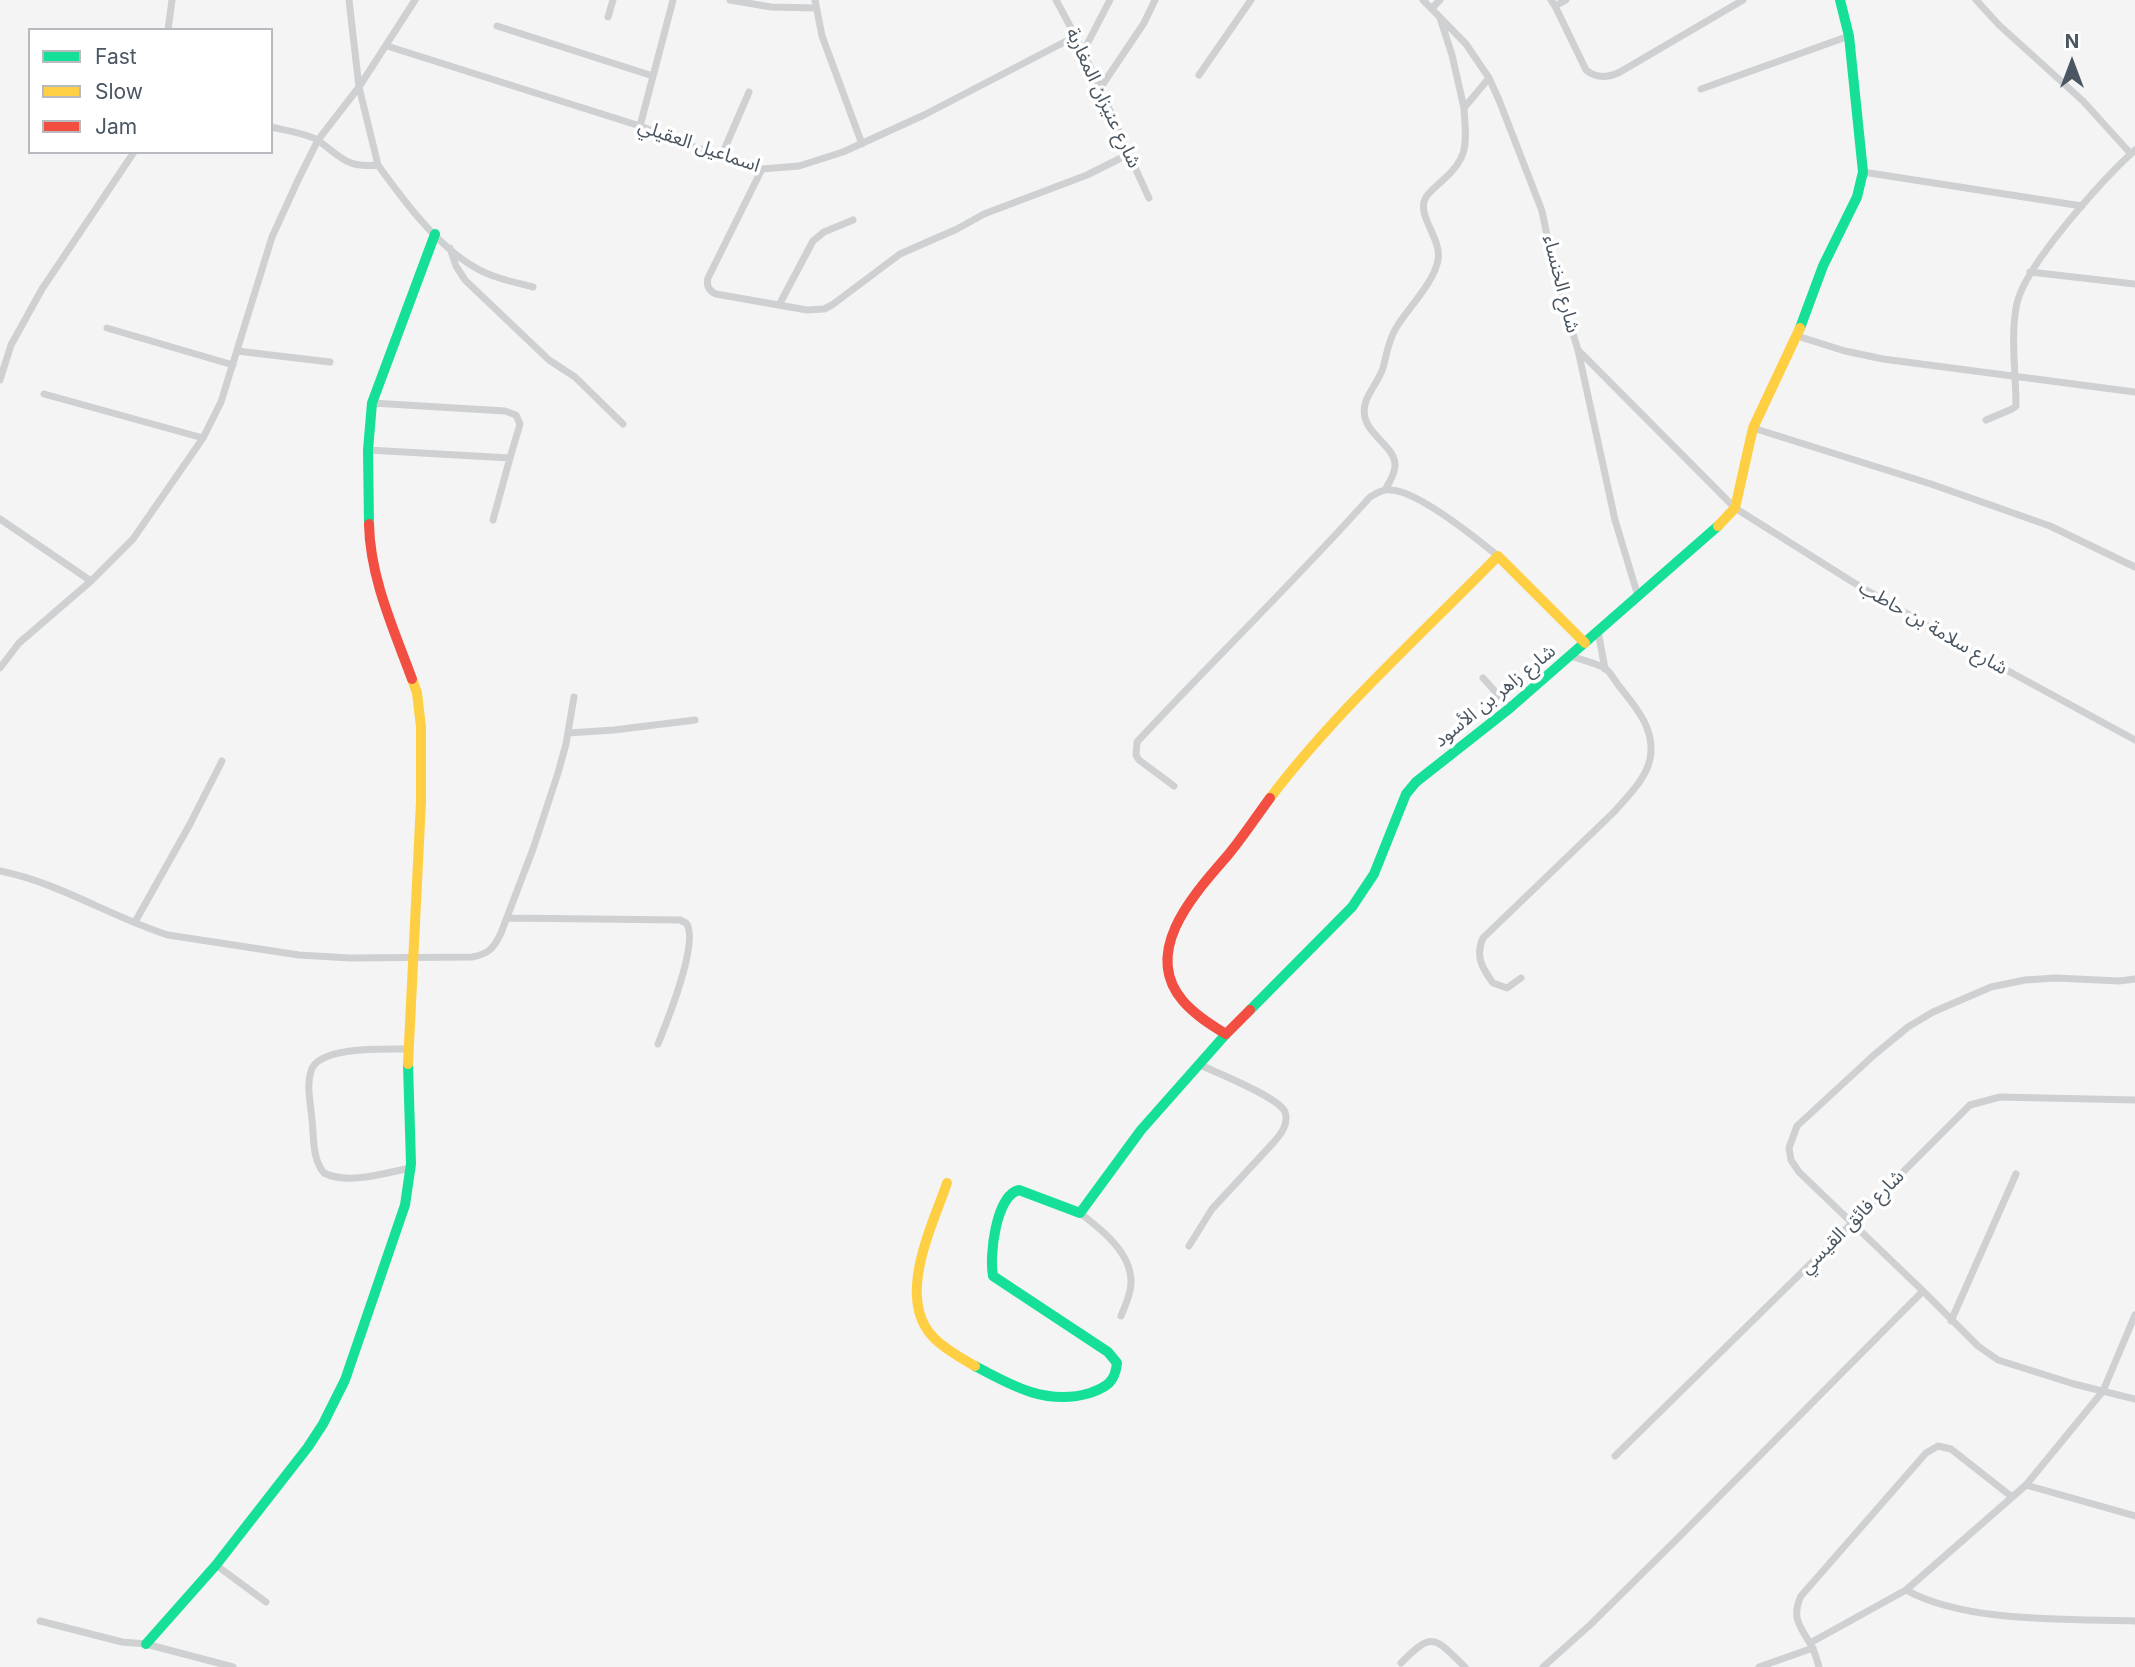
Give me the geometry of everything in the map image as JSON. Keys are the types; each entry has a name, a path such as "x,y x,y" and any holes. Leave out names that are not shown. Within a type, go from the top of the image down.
{"street":[{"path":"168,28 172,0"},
{"path":"349,0 359,87 378,165 399,194 435,234 468,263 488,274 533,287"},
{"path":"0,668 19,643 91,581 133,539 203,438 221,402 272,237 318,140 359,87 415,0"},
{"path":"608,17 613,0"},
{"path":"640,126 673,0"},
{"path":"730,0 771,7 816,4 822,36 862,144"},
{"name":"شارع عنيزان المغاربة","path":"1056,0 1101,87 1149,198"},
{"path":"1083,52 1110,0"},
{"path":"1101,87 1144,23 1155,0"},
{"path":"1199,75 1251,0"},
{"name":"شارع الخنساء","path":"1423,0 1466,44 1489,78 1542,211 1556,279 1578,350 1615,520 1638,596"},
{"path":"1432,8 1440,0"},
{"path":"1566,0 1553,3 1586,70 1604,77 1620,72 1743,0"},
{"path":"1735,508 1753,428 1797,336 1823,266 1857,197 1863,172 1849,36 1840,0"},
{"path":"1976,0 2133,152 2082,205 2022,288 2016,311 2015,408 1986,420"},
{"path":"1385,490 1394,473 1395,461 1369,428 1364,407 1382,370 1390,340 1429,281 1438,261 1436,240 1423,208 1424,200 1428,193 1457,169 1465,144 1464,108 1452,55 1439,15"},
{"path":"497,26 653,76"},
{"name":"اسماعيل العقيلي","path":"387,46 640,126 721,158 762,169 810,163 862,144 1076,36"},
{"path":"1701,89 1849,36"},
{"path":"1464,108 1489,78"},
{"path":"721,158 749,92"},
{"path":"273,128 318,140 329,151 349,162 364,166 378,165"},
{"path":"0,380 11,345 42,289 133,154"},
{"path":"762,169 707,283 710,290 716,294 807,310 824,309 832,305 900,254 984,214 1076,180 1129,154"},
{"path":"1863,172 2082,205"},
{"path":"779,305 813,241 824,232 853,220"},
{"path":"146,1644 216,1565 308,1447 336,1401 405,1205 411,1168 407,1049 421,802 420,709 410,672 384,603 372,557 368,450 372,403 435,234"},
{"path":"450,248 456,266 466,280 549,360 582,383 623,424"},
{"path":"2031,272 2135,284"},
{"path":"107,328 233,365"},
{"path":"1797,336 1844,351 1883,359 2135,392"},
{"name":"شارع سلامة بن حاطب","path":"1578,350 1735,508 1851,582 2135,740"},
{"path":"237,351 330,362"},
{"path":"44,394 203,438"},
{"path":"372,403 510,413 519,419 520,424 493,520"},
{"path":"1753,428 1931,484 2050,526 2135,567"},
{"path":"368,450 510,458"},
{"path":"1174,786 1139,760 1136,755 1137,742 1270,606 1370,497 1385,490 1401,492 1434,509 1474,536 1498,556 1585,643"},
{"name":"شارع زاهر بن الأسود","path":"1080,1213 1141,1130 1198,1064 1352,907 1374,874 1411,788 1571,656 1713,532 1735,508"},
{"path":"0,520 91,581"},
{"path":"1226,1034 1181,1002 1174,988 1170,974 1170,940 1184,912 1282,783 1343,714 1498,556"},
{"path":"1521,978 1507,988 1493,983 1479,959 1479,946 1483,938 1614,812 1633,790 1650,760 1651,740 1648,728 1605,668 1598,631"},
{"path":"1571,656 1605,668"},
{"path":"1483,678 1510,708"},
{"path":"0,871 60,888 168,935 287,954 350,958 482,955 495,946 507,918 558,773 574,696"},
{"path":"568,733 695,720"},
{"path":"135,922 222,761"},
{"path":"507,918 680,920 686,923 691,933 687,956 659,1044"},
{"path":"2135,979 2025,980 1991,987 1933,1012 1908,1027 1874,1055 1797,1126 1789,1148 1791,1160 1800,1172 1951,1321 1997,1360 2135,1399"},
{"path":"407,1049 365,1050 328,1055 313,1065 309,1079 315,1156 324,1173 349,1177 411,1168"},
{"path":"1189,1246 1205,1219 1282,1132 1286,1120 1285,1113 1275,1101 1198,1064"},
{"name":"شارع فائق القيسي","path":"1615,1456 1970,1104 2000,1097 2135,1100"},
{"path":"1951,1321 2015,1174"},
{"path":"947,1183 918,1279 916,1300 925,1326 944,1347 990,1374 1016,1386 1054,1398 1082,1395 1109,1384 1114,1378 1117,1363 1108,1352 996,1279 990,1272 990,1259 1002,1207 1009,1194 1014,1191 1025,1191 1080,1213 1104,1232 1127,1263 1131,1284 1121,1316"},
{"path":"1543,1667 1676,1540 1923,1291"},
{"path":"1759,1667 1811,1645 1906,1590 2026,1485 2103,1391 2135,1315"},
{"path":"1819,1667 1796,1614 1801,1596 1926,1453 1938,1446 1951,1449 2012,1497"},
{"path":"2026,1485 2135,1516"},
{"path":"216,1565 267,1602"},
{"path":"1906,1590 1939,1604 1978,1612 2135,1621"},
{"path":"40,1621 121,1642 146,1644 233,1667"},
{"path":"1401,1663 1420,1645 1430,1641 1439,1642 1465,1667"}],"traffic: fast":[{"path":"1800,328 1823,266 1857,197 1863,172 1849,36 1840,0"},
{"path":"369,524 368,450 372,403 435,234"},
{"path":"1250,1010 1352,907 1374,874 1406,794 1416,782 1510,708 1718,526"},
{"path":"975,1366 1016,1387 1059,1397 1090,1393 1105,1386 1112,1379 1117,1363 1108,1352 993,1276 993,1241 1000,1214 1011,1194 1019,1190 1080,1213 1141,1130 1226,1034"},
{"path":"146,1644 216,1565 308,1447 345,1380 405,1205 411,1164 408,1064"}],"traffic: slow":[{"path":"1718,526 1735,508 1753,428 1800,328"},
{"path":"1270,798 1351,704 1498,556 1585,643"},
{"path":"408,1064 421,802 421,727 417,693 412,679"},
{"path":"947,1183 920,1262 917,1304 923,1322 934,1338 975,1366"}],"traffic: jam":[{"path":"369,524 378,584 412,679"},
{"path":"1250,1010 1226,1034 1183,1001 1171,982 1167,962 1177,923 1188,904 1270,798"}]}
